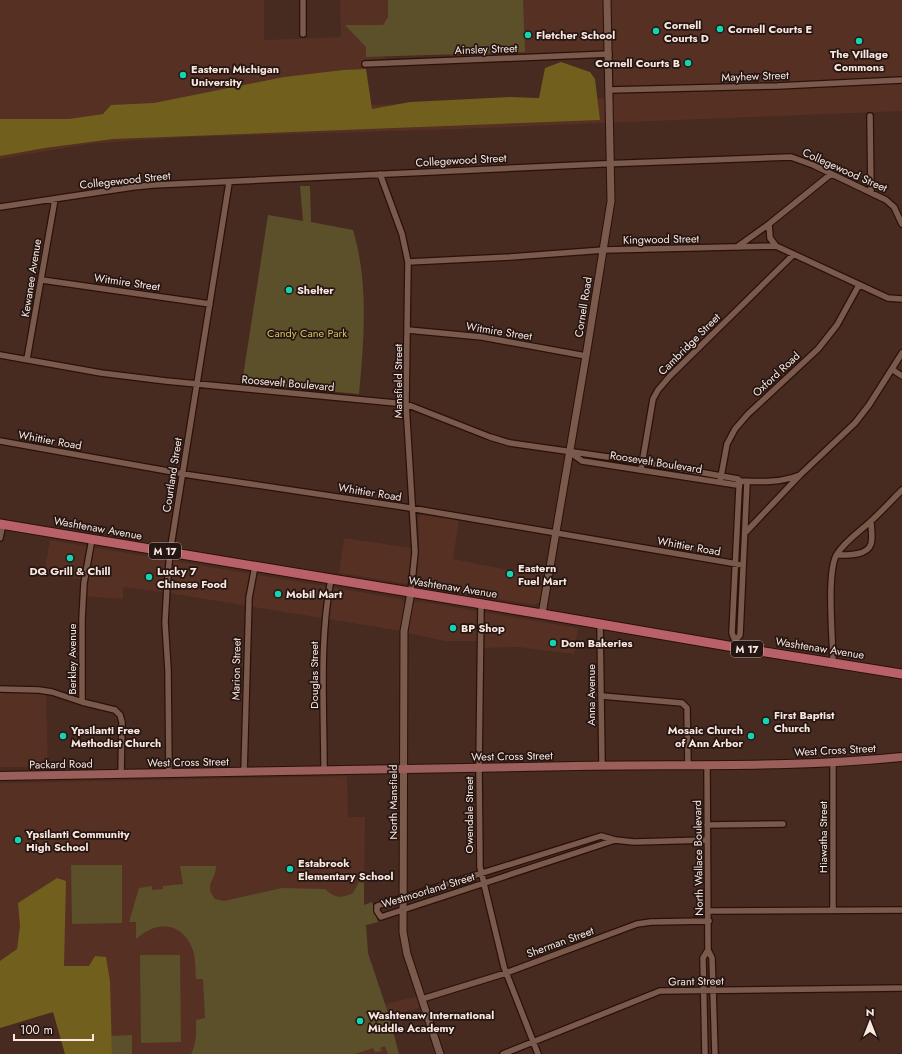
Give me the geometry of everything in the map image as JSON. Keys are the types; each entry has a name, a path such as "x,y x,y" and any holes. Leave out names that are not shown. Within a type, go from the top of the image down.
{"main road":[{"name":"Washtenaw Avenue","path":"1,524 600,624 735,644 833,663 902,674"},
{"name":"West Cross Street","path":"121,774 832,763 902,757"},
{"name":"Packard Road","path":"0,776 121,774"}],"street":[{"path":"303,0 303,34"},
{"name":"Cornell Road","path":"542,614 611,202 607,0"},
{"name":"Ainsley Street","path":"365,64 608,54"},
{"name":"Mayhew Street","path":"608,90 779,86 902,80"},
{"path":"870,116 871,192"},
{"name":"Collegewood Street","path":"0,206 133,187 380,174 791,157 813,165 886,200 894,207 902,224"},
{"name":"Mansfield Street","path":"380,174 402,234 408,262 406,404 415,561 410,592"},
{"path":"737,247 769,224 831,174"},
{"name":"Courtland Street","path":"169,773 166,586 182,473 229,182"},
{"name":"Kewanee Avenue","path":"27,359 42,280 54,199"},
{"path":"769,224 770,238 776,246"},
{"name":"Kingwood Street","path":"408,262 510,257 604,250 776,246 888,298 902,298"},
{"name":"Cambridge Street","path":"641,470 653,399 658,390 670,376 793,255"},
{"name":"Witmire Street","path":"42,280 210,304"},
{"name":"Oxford Road","path":"720,482 727,444 735,429 748,414 818,349 837,325 859,285"},
{"name":"Witmire Street","path":"408,330 482,337 586,356"},
{"path":"738,533 745,533 800,475 855,423 893,370 902,353"},
{"name":"Roosevelt Boulevard","path":"0,355 101,372 197,384 406,404 490,437 510,443 643,462 738,478 740,481 777,481 800,475"},
{"path":"893,370 902,376"},
{"name":"Whittier Road","path":"0,441 182,473 413,509 743,565"},
{"name":"Roosevelt Boulevard","path":"569,452 582,461 737,485 740,481"},
{"path":"735,644 732,633 740,481"},
{"path":"735,644 740,635 747,482"},
{"path":"833,663 831,598 832,567 836,555 846,543 871,521 902,490"},
{"path":"836,555 854,554 863,552 869,548 871,543 871,521"},
{"path":"0,538 1,524"},
{"name":"Berkley Avenue","path":"92,539 84,583 82,619 82,702 111,708 120,715 122,722 121,774"},
{"name":"Marion Street","path":"244,772 248,610 255,566"},
{"name":"Douglas Street","path":"324,770 324,631 331,579"},
{"name":"North Mansfield","path":"410,592 404,631 404,942 440,1054"},
{"name":"Owendale Street","path":"481,604 479,843 482,873 506,973 538,1054"},
{"name":"Anna Avenue","path":"600,624 602,766"},
{"path":"0,689 39,690 52,692 82,702"},
{"path":"602,696 682,703 687,708 688,765"},
{"name":"Hiawatha Street","path":"832,763 833,910"},
{"name":"North Wallace Boulevard","path":"707,764 709,911 708,950 712,958 715,1054"},
{"path":"707,825 784,824"},
{"name":"Westmoorland Street","path":"616,840 381,917 378,911 377,906 602,836 616,840 634,842 707,840"},
{"path":"709,911 902,910"},
{"name":"Sherman Street","path":"422,999 506,973 637,924 651,922 709,921"},
{"name":"North Wallace Boulevard","path":"705,1054 703,958 708,950"},
{"name":"Grant Street","path":"502,1054 660,991 902,988"}],"shaded area":[{"name":"Eastern Michigan University","path":"0,0 264,0 264,40 341,37 340,0 902,0 902,111 460,129 192,137 89,144 0,159","holes":["448,20 449,56 613,51 614,98 366,105 365,60 385,59 384,22"]},
{"path":"561,62 590,72 595,79 600,120 113,139 45,148 0,156 0,119 69,119 103,114 111,105 154,103 284,77 343,70 366,69 372,109 410,102 510,97 539,98 545,68"},
{"path":"421,515 459,520 453,559 545,577 539,603 534,605 339,573 344,538 419,549 418,518"},
{"path":"50,540 402,599 405,605 401,631 123,587 123,599 83,596 85,580 44,574"},
{"path":"418,601 578,628 574,654 518,647 484,648 484,641 445,641 408,633 413,604"},
{"path":"0,693 46,693 48,767 0,767"},
{"name":"Ypsilanti Community High School","path":"347,776 348,817 365,817 364,905 372,902 378,922 366,925 368,953 385,1004 418,996 422,1007 389,1016 399,1054 65,1054 53,1012 0,1028 0,783"},
{"path":"57,878 66,881 64,966 89,966 95,956 106,957 110,981 112,1054 65,1054 53,1012 0,1028 0,961 17,949 20,926 18,903"}],"green space":[{"path":"388,0 523,0 525,52 366,57 366,47 345,25 383,25 388,17"},
{"name":"Candy Cane Park","path":"300,186 310,186 311,222 353,230 361,270 364,312 364,332 359,394 242,383 268,215 303,221"},
{"path":"71,865 122,865 122,923 72,924"},
{"path":"180,866 216,866 210,890 215,899 224,901 282,888 325,889 335,896 341,897 353,893 359,882 364,883 364,905 372,902 378,922 366,925 368,953 389,1016 399,1054 388,1054 385,1046 380,1048 382,1051 375,1052 373,1048 355,1054 191,1054 195,1041 196,1020 205,1018 203,979 196,979 195,959 188,939 175,929 159,927 143,933 136,939 136,922 129,922 139,888 152,886 152,890 163,889 163,886 183,884"},
{"path":"140,955 180,955 181,1042 141,1043"},
{"path":"132,1035 132,1054 112,1054 111,1036"}],"place":[{"name":"Cornell Courts E","path":"720,29"},
{"name":"Cornell Courts D","path":"656,31"},
{"name":"Fletcher School","path":"528,35"},
{"name":"The Village Commons","path":"859,41"},
{"name":"Cornell Courts B","path":"688,63"},
{"name":"Eastern Michigan University","path":"183,75"},
{"name":"Shelter","path":"289,290"},
{"name":"DQ Grill & Chill","path":"70,558"},
{"name":"Eastern Fuel Mart","path":"510,574"},
{"name":"Lucky 7 Chinese Food","path":"149,577"},
{"name":"Mobil Mart","path":"278,594"},
{"name":"BP Shop","path":"453,628"},
{"name":"Dom Bakeries","path":"553,643"},
{"name":"First Baptist Church","path":"766,721"},
{"name":"Ypsilanti Free Methodist Church","path":"63,736"},
{"name":"Mosaic Church of Ann Arbor","path":"751,736"},
{"name":"Ypsilanti Community High School","path":"18,840"},
{"name":"Estabrook Elementary School","path":"290,869"},
{"name":"Washtenaw International Middle Academy","path":"360,1021"}]}
